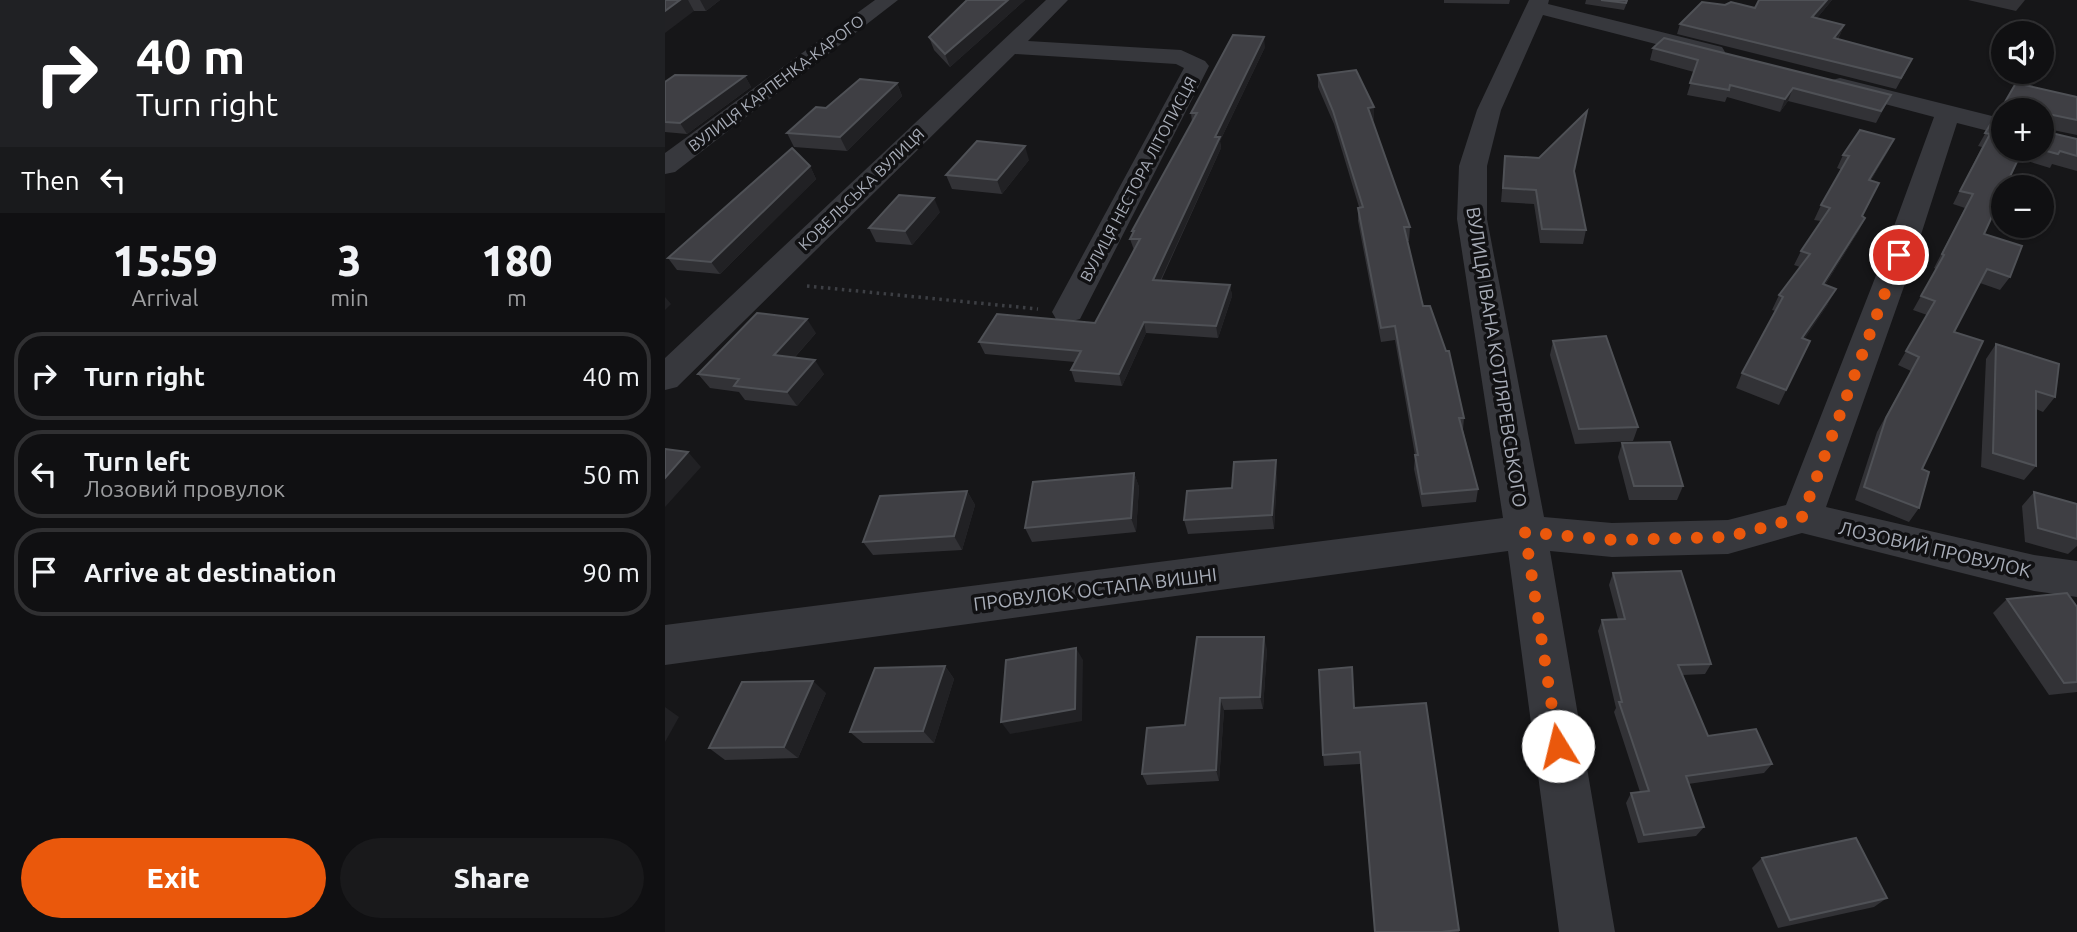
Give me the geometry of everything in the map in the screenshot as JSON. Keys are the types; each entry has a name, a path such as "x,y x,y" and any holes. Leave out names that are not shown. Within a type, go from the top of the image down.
{"street":[{"name":"ВУЛИЦЯ КАРПЕНКА-КАРОГО","path":"665,166 888,0"},
{"name":"КОВЕЛЬСЬКА ВУЛИЦЯ","path":"665,378 1058,0"},
{"path":"1537,4 1740,59"},
{"name":"ВУЛИЦЯ ІВАНА КОТЛЯРЕВСЬКОГО","path":"1537,4 1489,110 1473,166 1472,219 1525,532 1587,932"},
{"name":"ВУЛИЦЯ НЕСТОРА ЛІТОПИСЦЯ","path":"1009,47 1181,57 1197,66 1069,312"},
{"path":"1818,79 1991,124"},
{"path":"1802,517 1891,278 1948,113"},
{"name":"ПРОВУЛОК ОСТАПА ВИШНІ","path":"665,645 1525,532 1612,540 1728,537 1802,517"},
{"name":"ЛОЗОВИЙ ПРОВУЛОК","path":"1802,517 2034,573 2077,579"}],"path":[{"path":"764,282 1069,312"}],"building":[{"path":"665,0 680,0 665,11"},
{"path":"967,0 1008,0 945,54 929,37"},
{"path":"1601,0 1627,0 1626,3"},
{"path":"1759,0 1827,0 1812,17 1844,25 1834,38 1912,59 1901,78 1680,24 1702,2 1725,5 1731,2 1755,8"},
{"path":"1233,35 1264,37 1215,137 1220,137 1153,280 1230,285 1216,326 1144,322 1119,374 1071,370 1081,351 979,342 997,314 1095,323 1140,239 1130,239 1132,231 1197,113 1191,113"},
{"path":"1664,38 1891,95 1881,111 1793,88 1785,99 1730,85 1729,90 1690,83 1698,60 1653,48"},
{"path":"1356,70 1374,107 1368,108 1410,227 1404,227 1423,306 1430,306 1446,351 1449,351 1464,418 1459,418 1478,489 1422,494 1415,455 1418,455 1395,326 1381,328 1358,208 1363,207 1333,111 1318,75"},
{"path":"675,75 745,76 680,123 665,122 665,82"},
{"path":"860,79 897,83 840,137 787,133 816,107 826,108"},
{"path":"2015,84 2077,97 2077,120 2054,115 2054,98 2007,98"},
{"path":"1587,111 1574,171 1586,230 1542,229 1536,190 1503,188 1505,156 1539,158"},
{"path":"1991,123 1991,161 2017,161 2011,175 1991,175 1991,219 1984,234 2022,246 2010,277 1987,269 1954,332 1983,341 1922,469 1929,472 1919,508 1864,487 1886,418 1919,357 1906,351 1935,301 1921,296 1973,194 1960,191 1990,134 1985,133"},
{"path":"1860,130 1894,139 1869,180 1879,183 1862,216 1865,218 1823,284 1836,289 1802,338 1810,341 1786,390 1742,373 1783,297 1779,295 1810,254 1801,251 1830,208 1821,205 1849,156 1843,155"},
{"path":"2054,134 2077,139 2077,156 2060,151 2058,154 2054,153"},
{"path":"977,141 1025,146 997,180 946,175"},
{"path":"792,148 810,166 711,262 668,258"},
{"path":"899,195 934,198 905,231 869,228"},
{"path":"757,313 807,319 774,355 815,360 787,392 734,386 739,379 698,374"},
{"path":"1606,336 1638,427 1579,429 1553,341"},
{"path":"1996,344 2059,364 2055,397 2036,391 2036,466 1993,453"},
{"path":"1670,442 1683,486 1634,486 1622,443"},
{"path":"665,449 688,452 665,478"},
{"path":"1276,460 1272,515 1184,520 1187,491 1232,488 1234,462"},
{"path":"1134,473 1131,518 1025,528 1033,482"},
{"path":"967,491 954,536 863,542 880,496"},
{"path":"2034,492 2077,504 2077,539 2038,528"},
{"path":"1681,571 1711,664 1678,665 1708,736 1756,729 1772,764 1686,776 1704,827 1644,835 1631,793 1649,791 1619,702 1622,702 1602,620 1625,619 1613,573"},
{"path":"2067,593 2077,607 2077,682 2064,683 2007,599"},
{"path":"1197,637 1264,637 1260,697 1220,698 1216,770 1142,774 1147,728 1185,725"},
{"path":"1076,648 1075,709 1001,722 1006,660"},
{"path":"945,666 923,731 850,732 875,668"},
{"path":"1352,667 1354,708 1426,703 1459,930 1375,932 1360,752 1323,755 1319,670"},
{"path":"813,681 784,747 709,748 742,682"},
{"path":"1856,838 1887,898 1790,920 1762,858"}],"route":[{"path":"1558,746 1525,532 1612,540 1728,537 1802,517 1899,255"}]}
